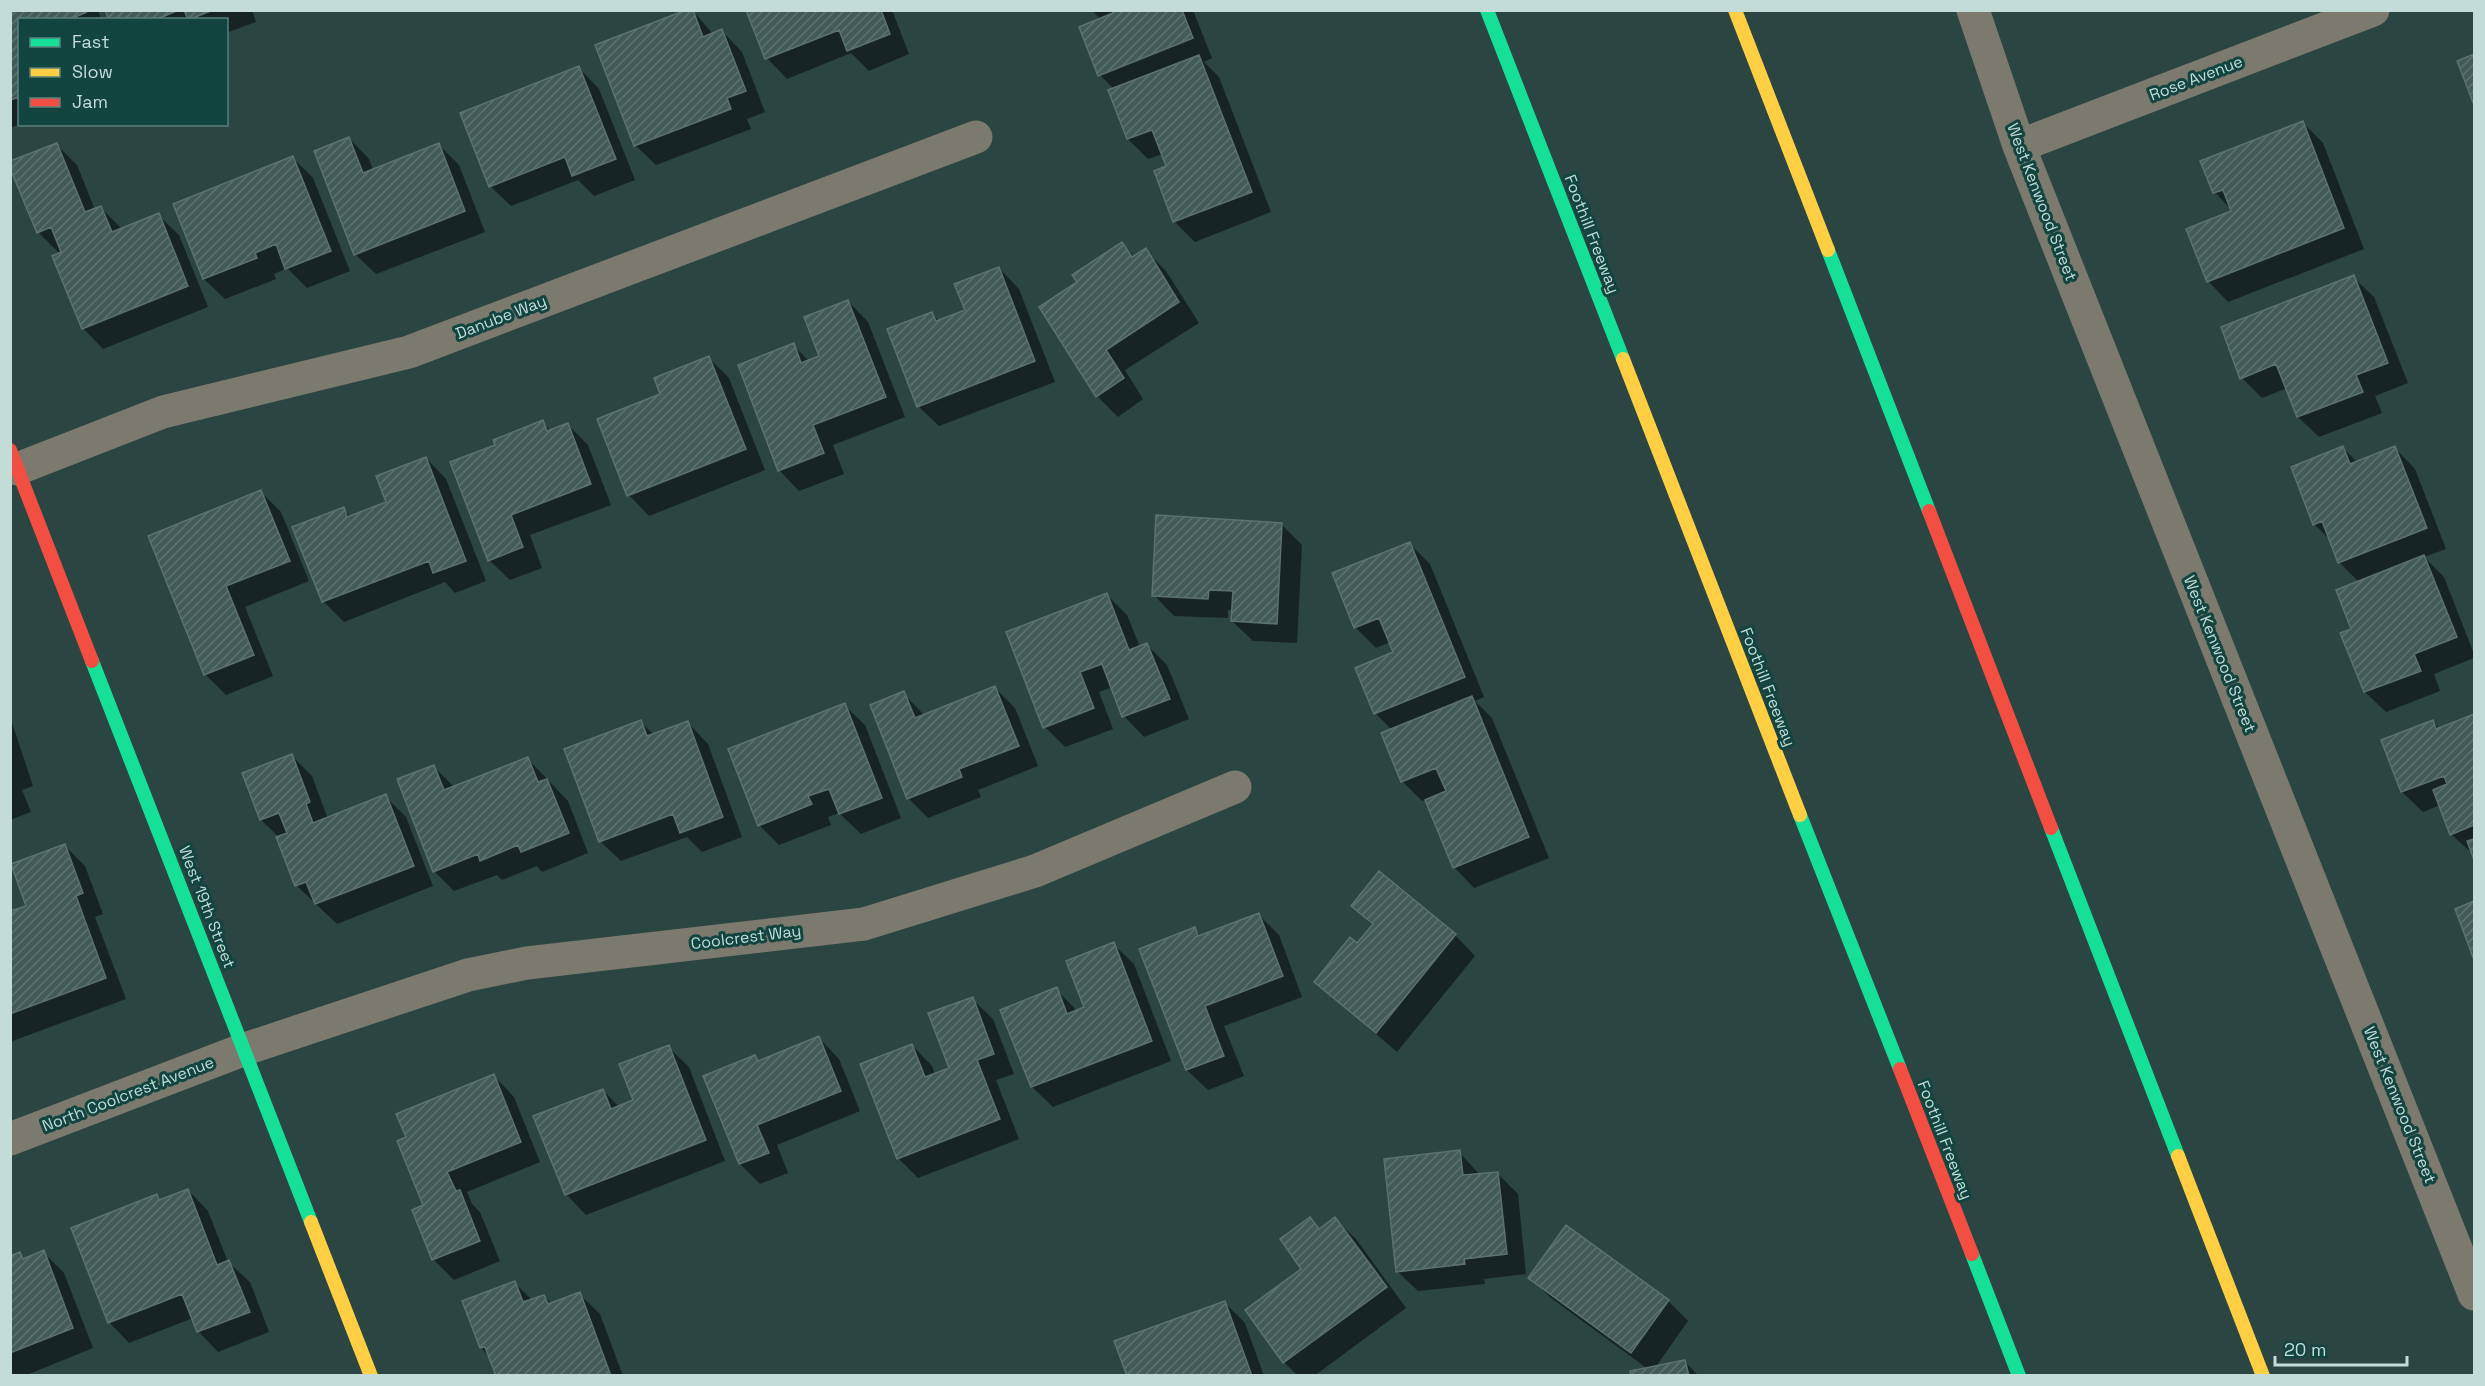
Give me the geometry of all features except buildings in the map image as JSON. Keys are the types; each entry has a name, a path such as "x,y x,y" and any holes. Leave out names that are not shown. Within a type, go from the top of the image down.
{"main road":[{"name":"Foothill Freeway","path":"1487,10 2019,1376"},
{"path":"1735,10 2263,1376"},
{"name":"West 19th Street","path":"14,460 371,1376"}],"street":[{"name":"West Kenwood Street","path":"1973,10 2019,146 2475,1294"},
{"name":"Rose Avenue","path":"2019,146 2373,10"},
{"name":"Danube Way","path":"14,460 163,412 409,352 976,137"},
{"name":"Coolcrest Way","path":"245,1049 468,975 527,963 864,924 1035,871 1235,786"},
{"name":"North Coolcrest Avenue","path":"10,1139 245,1049"}],"traffic: fast":[{"path":"1487,10 1623,359"},
{"path":"1828,250 1929,511"},
{"path":"92,661 311,1222"},
{"path":"1800,815 1900,1069"},
{"path":"2051,828 2178,1156"},
{"path":"1972,1254 2019,1376"}],"traffic: slow":[{"path":"1735,10 1828,250"},
{"path":"1623,359 1800,815"},
{"path":"2178,1156 2263,1376"},
{"path":"311,1222 371,1376"}],"traffic: jam":[{"path":"10,450 92,661"},
{"path":"1929,511 2051,828"},
{"path":"1900,1069 1972,1254"}]}
